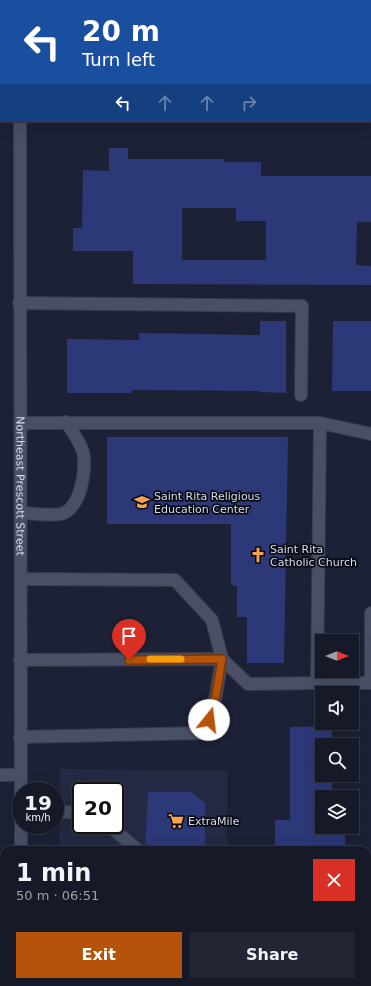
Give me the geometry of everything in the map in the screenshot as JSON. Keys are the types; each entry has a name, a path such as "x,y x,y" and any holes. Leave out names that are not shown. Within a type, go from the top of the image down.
{"street":[{"name":"Northeast Prescott Street","path":"20,122 19,303 21,782"},
{"path":"19,303 302,306 301,395"},
{"path":"21,513 61,514 70,508 76,500 82,486 84,468 83,453 78,439 66,422"},
{"path":"20,423 320,423 371,434"},
{"path":"317,682 320,423"},
{"path":"20,737 205,733 216,695 222,659 212,620 175,580 21,579"},
{"path":"20,660 222,659 248,684 317,682 370,683 371,613"},
{"path":"0,775 21,775"},
{"name":"Northeast Prescott Street","path":"21,834 21,846"},
{"path":"119,834 133,846"}],"shaded area":[{"path":"60,769 227,771 227,846 59,846 59,834 64,834 64,782 60,782"}],"building":[{"path":"109,148 128,148 128,159 224,159 224,162 261,162 261,176 371,176 371,222 357,222 356,265 371,266 371,285 133,284 133,251 73,251 73,228 82,228 83,170 109,171","holes":["182,208 236,208 236,221 266,221 266,260 182,260"]},
{"path":"260,321 286,321 286,393 260,391 132,390 132,393 67,393 67,339 139,340 139,333 260,335"},
{"path":"333,321 371,321 371,391 332,391"},
{"name":"Saint Rita Catholic Church","path":"107,437 288,437 284,663 247,663 247,617 237,617 237,586 231,585 231,524 107,524"},
{"path":"315,726 315,730 332,730 332,738 315,738 315,782 332,782 332,790 315,790 315,834 345,834 345,846 275,846 275,820 290,820 290,727"},
{"name":"ExtraMile","path":"148,792 191,792 205,803 205,846 145,846"}],"slow traffic":[{"path":"150,659 181,659"}],"place":[{"name":"Saint Rita Religious Education Center","path":"142,502"},
{"name":"Saint Rita Catholic Church","path":"258,555"},
{"name":"ExtraMile","path":"176,821"}],"route":[{"path":"129,660 222,659 216,695 209,720"}]}
